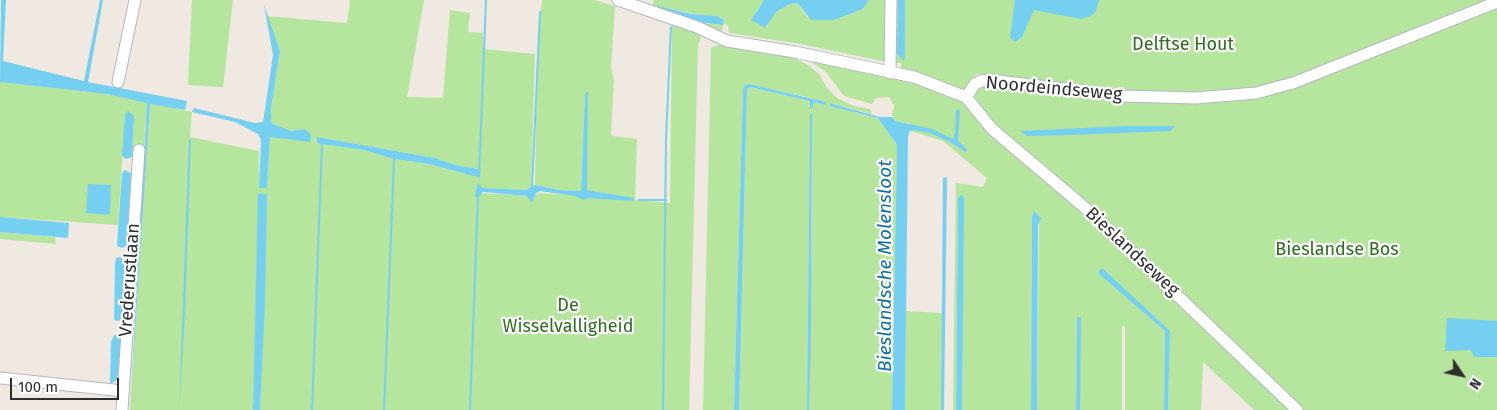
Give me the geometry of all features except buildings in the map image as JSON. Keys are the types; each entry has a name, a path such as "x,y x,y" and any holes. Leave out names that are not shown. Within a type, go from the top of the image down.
{"street":[{"path":"118,82 135,0"},
{"name":"Noordeindseweg","path":"618,0 697,27 732,42 795,52 890,74 921,79 966,97 974,84 990,80 1122,96 1196,98 1256,93 1293,84 1497,2"},
{"path":"890,74 891,0"},
{"name":"Bieslandseweg","path":"966,97 992,129 1102,223 1297,410"},
{"name":"Vrederustlaan","path":"122,410 139,150"},
{"path":"0,378 123,392"}],"green space":[{"path":"192,0 233,0 223,87 188,85"},
{"name":"De Wisselvalligheid","path":"350,0 424,0 407,97 443,98 450,10 470,13 468,32 483,33 483,49 535,54 531,187 526,190 480,188 479,193 532,196 539,193 633,198 587,190 585,94 581,191 559,190 535,185 537,54 542,0 594,0 615,6 611,69 614,79 611,134 613,136 637,139 635,200 670,203 672,23 696,31 701,38 698,45 689,410 260,410 267,194 259,193 253,410 130,410 150,103 192,112 190,137 259,151 259,187 267,188 270,137 310,135 305,129 291,131 271,123 271,108 280,51 267,16 347,23","holes":["317,137 435,158 455,165 478,169 465,174 424,163 394,159 364,150 322,144"]},
{"path":"654,0 764,0 756,11 757,24 767,27 768,21 776,12 790,4 797,3 807,17 834,20 863,9 869,0 889,0 886,62 801,44 729,33 728,25 724,24 721,31 715,31 652,8","holes":["658,6 693,14 717,16 724,20 723,25 699,22"]},
{"name":"Delftse Hout","path":"894,0 898,0 897,54 900,0 1491,0 1285,80 1272,83 1269,86 1252,90 1158,94 1120,89 1117,92 976,74 969,86 964,90 958,90 902,73 901,63 893,63"},
{"name":"Bieslandse Bos","path":"1497,5 1497,410 1254,410 1203,362 1201,410 1168,410 1170,332 1099,273 1165,331 1164,410 1125,410 1125,326 1122,326 1122,410 1080,410 1079,317 1077,318 1076,410 1037,410 1039,221 1032,217 1031,410 962,410 964,197 958,198 956,410 953,410 956,183 983,187 987,178 943,141 910,131 911,124 895,121 892,117 894,106 889,97 876,98 872,104 844,96 826,72 807,59 902,79 949,96 973,97 977,87 988,82 1046,89 1253,97"},
{"path":"721,44 786,54 808,65 819,74 827,88 837,98 854,106 870,109 872,114 831,103 853,112 878,118 897,145 892,410 809,410 812,214 812,114 810,114 807,410 739,410 747,89 750,87 810,101 809,107 813,102 825,105 811,98 747,84 743,89 734,410 703,410 711,48"},
{"path":"0,82 107,94 147,102 137,263 134,263 135,158 132,157 134,116 125,115 118,225 0,217"},
{"path":"0,232 55,237 56,244 0,239"},
{"path":"906,311 942,313 941,410 905,410"}],"water":[{"path":"1,0 6,0 3,61 84,81 100,0 103,0 88,82 187,101 185,110 150,104 130,410 147,103 107,94 0,82"},
{"path":"764,0 869,0 863,9 834,20 811,20 797,3 790,4 776,12 765,28 751,20"},
{"path":"898,0 905,0 905,59 903,60 897,54"},
{"path":"1015,0 1099,0 1096,11 1091,16 1081,19 1034,10 1022,37 1015,42 1010,38"},
{"path":"264,5 280,51 271,108 271,123 291,131 305,129 311,135 310,142 270,137 267,188 259,188 261,140 258,134 235,122 192,112 194,108 255,123 263,122 273,55"},
{"path":"658,6 691,14 717,16 724,20 723,25 699,22 657,9"},
{"path":"749,84 826,102 825,105 814,102 810,109 810,101 750,87 747,89 739,410 734,410 743,89 745,85"},
{"path":"588,91 587,190 634,198 633,201 588,198 584,200 575,196 540,191 536,193 532,203 527,196 483,192 479,197 475,197 477,183 483,188 526,190 535,185 559,190 581,191 585,94"},
{"path":"830,103 880,117 892,117 895,121 932,129 953,139 956,110 960,110 958,141 967,149 965,152 952,143 930,133 913,130 910,131 908,136 905,410 892,410 897,145 878,118 830,106"},
{"path":"128,111 134,116 132,157 126,159 122,156 125,115"},
{"path":"810,114 812,114 811,334 809,410 807,410"},
{"path":"1126,126 1175,126 1170,131 1071,135 1027,136 1020,131"},
{"path":"317,137 435,158 455,165 478,169 478,177 424,163 394,159 364,150 317,143"},
{"path":"189,139 191,139 185,314 179,410"},
{"path":"125,170 131,173 127,246 122,248 117,246 122,173"},
{"path":"947,177 944,410 941,410 943,178"},
{"path":"88,184 111,185 110,215 86,213"},
{"path":"258,193 267,194 265,302 260,410 253,410"},
{"path":"961,195 964,197 962,410 956,410 958,198"},
{"path":"1034,211 1041,218 1038,225 1037,410 1031,410 1032,217"},
{"path":"0,217 69,223 68,238 0,232"},
{"path":"120,257 126,261 123,320 116,321 114,319 115,264 116,258"},
{"path":"1102,268 1170,331 1168,410 1164,410 1165,331 1098,273"},
{"path":"1077,317 1081,318 1080,410 1076,410"},
{"path":"1447,318 1497,321 1497,357 1474,357 1471,350 1445,351"},
{"path":"114,335 122,335 119,379 110,384 111,342"}],"waterway":[{"path":"479,177 486,0"},
{"path":"532,187 540,12"},
{"path":"663,410 666,139 671,27"},
{"path":"312,410 322,144"},
{"path":"384,410 394,159"},
{"path":"470,410 478,195"},
{"path":"639,200 666,200"}],"water label":[{"name":"Bieslandsche Molensloot","path":"886,266"}]}
